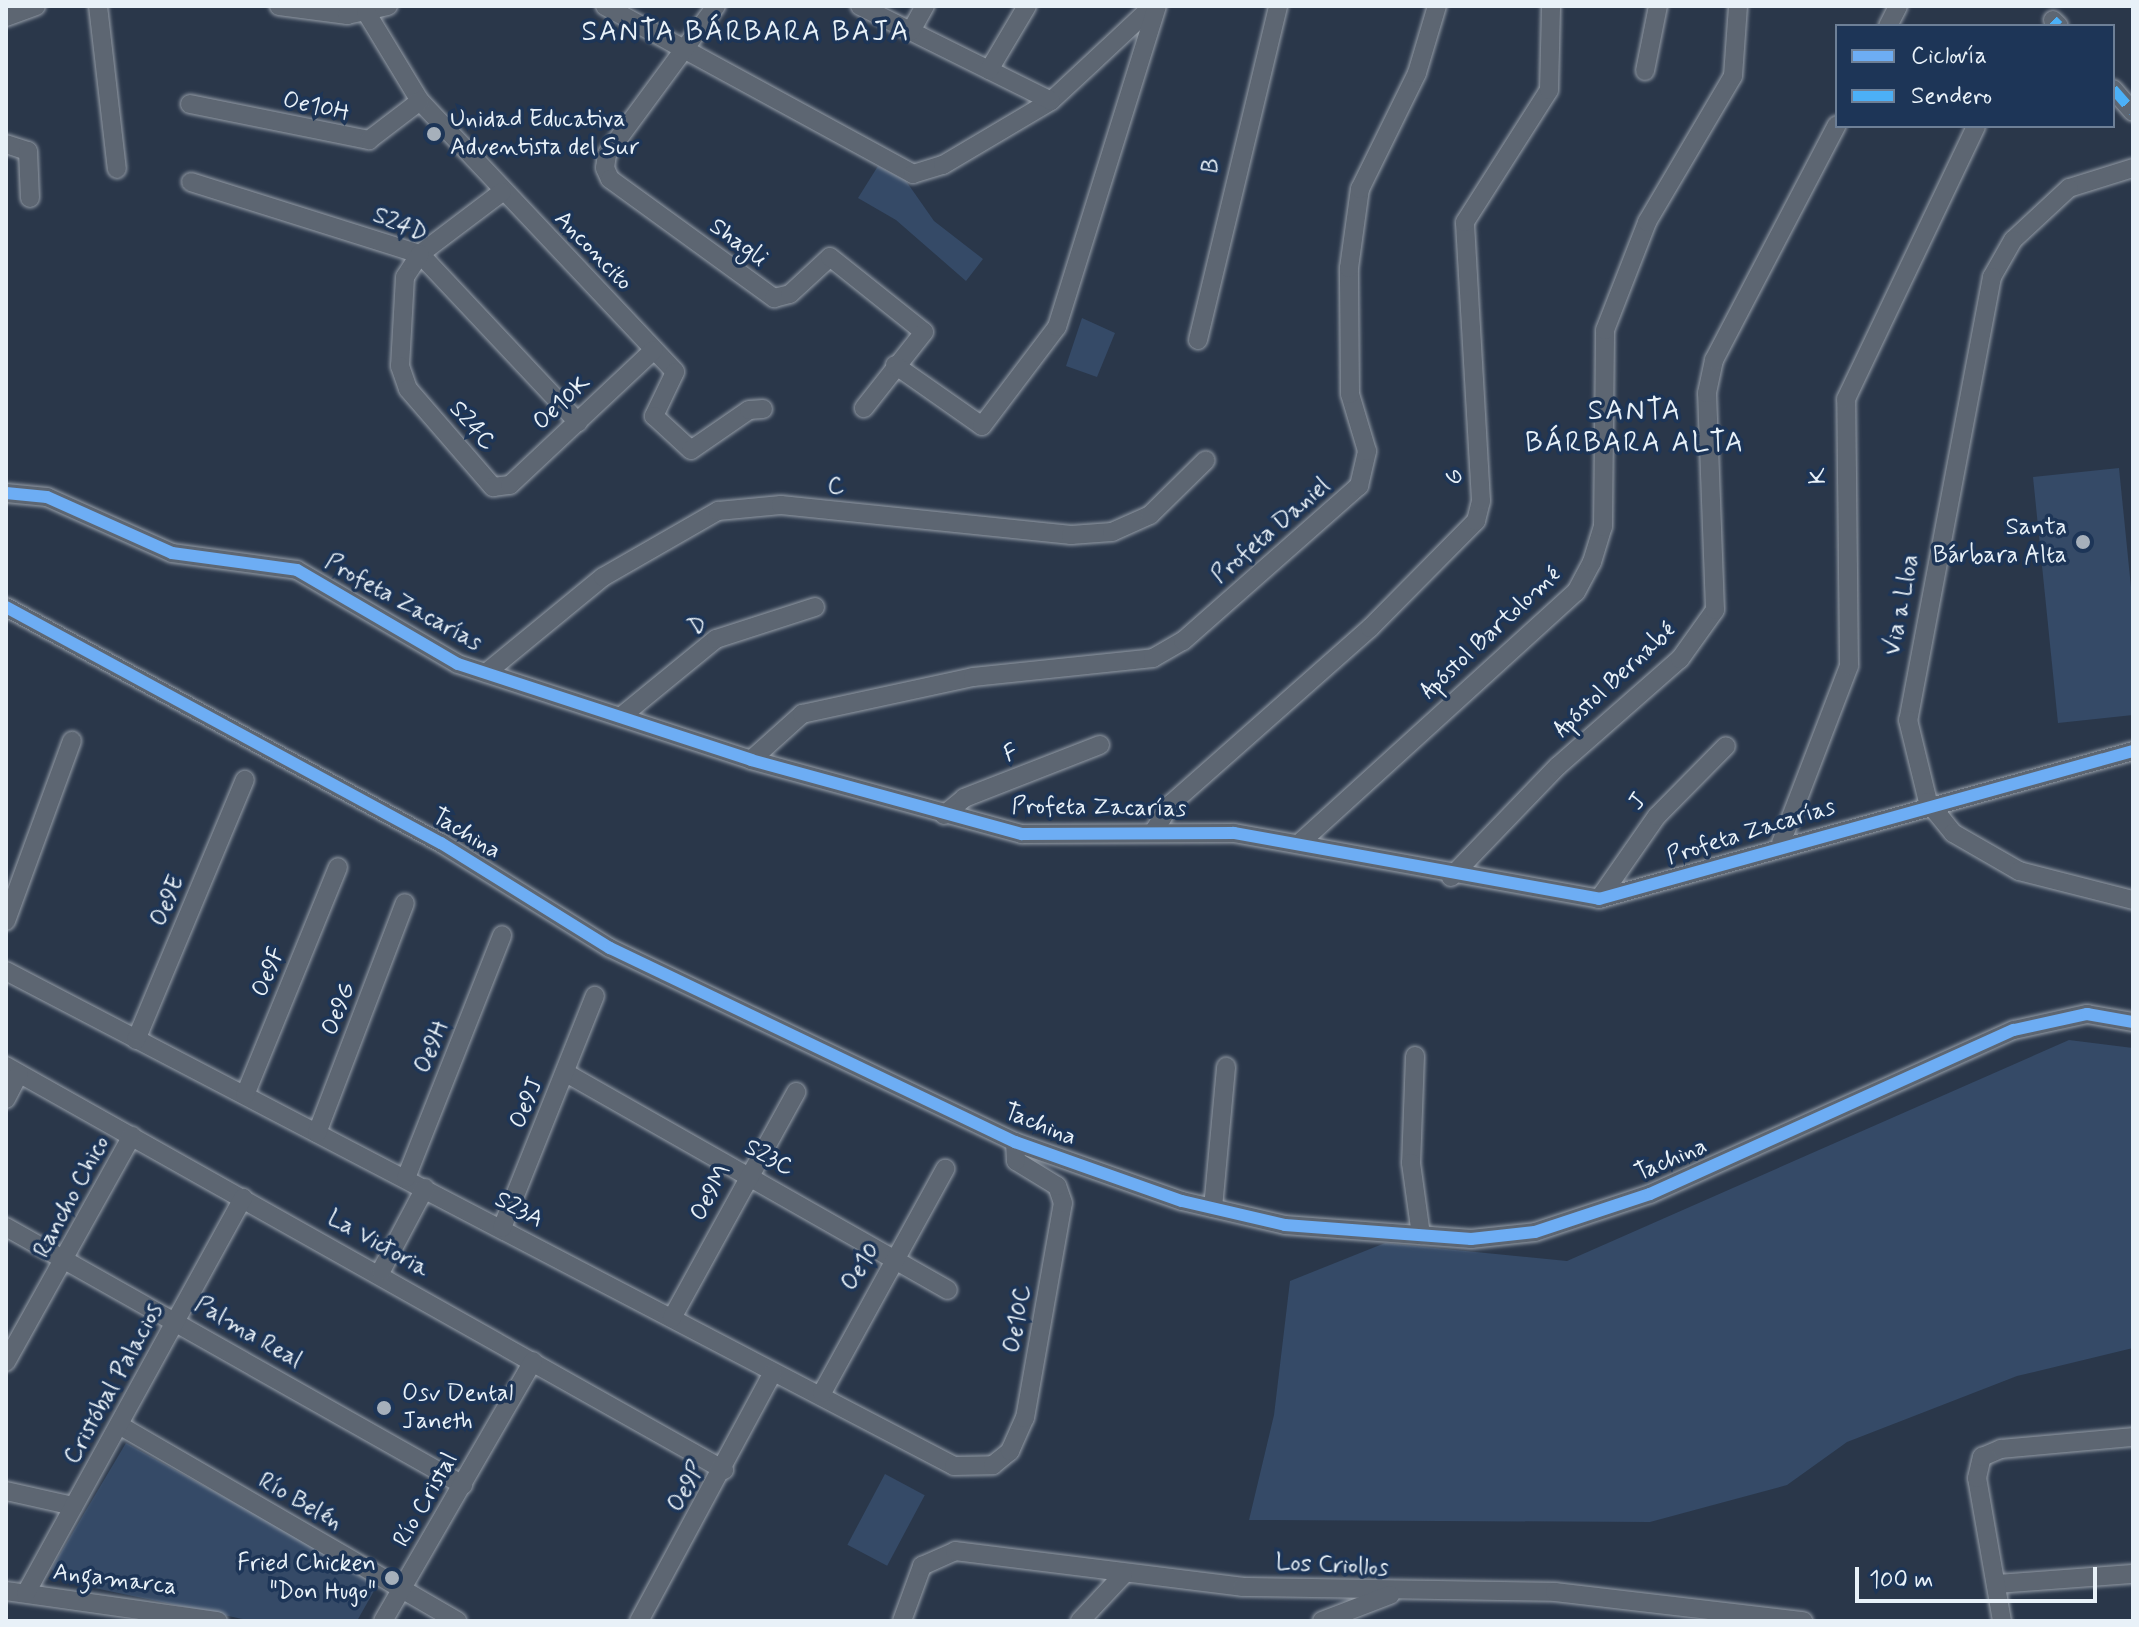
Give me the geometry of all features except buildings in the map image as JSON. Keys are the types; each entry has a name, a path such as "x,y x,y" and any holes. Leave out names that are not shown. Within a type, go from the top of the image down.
{"street":[{"path":"6,17 36,6"},
{"path":"98,6 117,169"},
{"path":"279,6 366,12 388,6"},
{"path":"605,6 689,46 913,174 943,165 1051,101 1155,6"},
{"name":"Shagli","path":"716,6 607,154 610,179 774,298 834,258 924,332 864,408"},
{"path":"860,6 1051,101"},
{"path":"911,31 925,6"},
{"path":"989,70 1027,6"},
{"path":"895,365 982,426 1057,327 1155,6"},
{"name":"B","path":"1198,340 1278,6"},
{"name":"Profeta Daniel","path":"751,760 802,714 973,677 1153,658 1183,641 1359,486 1367,451 1350,394 1349,268 1360,189 1417,73 1437,6"},
{"name":"G","path":"1154,831 1171,804 1370,628 1476,521 1481,501 1465,222 1549,90 1551,6"},
{"path":"1645,71 1658,6"},
{"name":"Apóstol Bartolomé","path":"1302,841 1576,592 1592,562 1603,527 1605,330 1647,222 1733,76 1738,6"},
{"path":"1889,24 1898,6"},
{"name":"Anconcito","path":"366,12 420,101 678,378 654,416 691,450 749,410 763,409"},
{"path":"2115,91 2133,112"},
{"name":"Oe10H","path":"190,104 369,140 420,101"},
{"name":"Apóstol Bernabé","path":"1451,877 1558,766 1680,659 1715,610 1707,393 1714,360 1835,128"},
{"name":"K","path":"1781,843 1849,666 1846,399 1975,128"},
{"path":"6,144 28,151 30,198"},
{"name":"Via a Lloa","path":"2133,168 2069,188 2013,240 1992,277 1911,690 1912,751 1928,802 1953,833 2000,863 2133,900"},
{"name":"S24D","path":"191,182 420,254 578,422"},
{"path":"420,254 502,192"},
{"name":"S24C","path":"420,254 403,286 400,366 408,389 502,491"},
{"name":"Oe10K","path":"502,491 654,350"},
{"name":"C","path":"486,673 603,577 718,511 781,505 1071,535 1112,532 1150,515 1206,460"},
{"name":"Profeta Zacarías","path":"6,493 47,497 172,553 297,570 431,649 486,673 623,715 751,760 1022,834 1154,831 1302,841 1451,877 1599,899 1928,802 2133,751"},
{"name":"Tachina","path":"6,607 441,843 610,948 1015,1142 1213,1208 1285,1225 1504,1239 1535,1232 1650,1194 2014,1030 2087,1014 2133,1022"},
{"name":"D","path":"623,715 716,639 815,607"},
{"path":"6,921 72,741"},
{"name":"F","path":"944,815 964,798 1100,745"},
{"name":"J","path":"1599,899 1657,816 1726,746"},
{"name":"Oe9E","path":"136,1040 245,780"},
{"name":"Oe9F","path":"245,1095 338,867"},
{"name":"Oe9G","path":"317,1133 405,903"},
{"name":"Oe9H","path":"406,1178 502,935"},
{"name":"S23A","path":"6,971 502,1228 772,1374 822,1393 954,1466 993,1465 1010,1451"},
{"name":"Oe9J","path":"502,1228 595,996"},
{"path":"1415,1056 1411,1163 1421,1235"},
{"path":"1213,1208 1226,1067"},
{"path":"6,1099 13,1070"},
{"name":"La Victoria","path":"13,1070 381,1271 724,1470"},
{"name":"S23C","path":"566,1073 896,1257 948,1290"},
{"name":"Oe9M","path":"672,1318 747,1174 796,1092"},
{"name":"Rancho Chico","path":"6,1362 66,1261 132,1136"},
{"name":"Oe10C","path":"1010,1451 1025,1418 1062,1193 1016,1161 1015,1142"},
{"name":"Oe10","path":"822,1393 945,1169"},
{"path":"381,1271 425,1188"},
{"name":"Cristóbal Palacios","path":"26,1593 243,1198"},
{"name":"Palma Real","path":"6,1227 177,1320 463,1485"},
{"name":"Río Cristal","path":"383,1621 533,1361"},
{"name":"Oe9P","path":"639,1621 724,1470 772,1374"},
{"name":"Río Belén","path":"119,1425 457,1621"},
{"path":"2002,1621 1977,1478 1982,1457 2001,1449 2133,1437"},
{"path":"6,1491 73,1506"},
{"name":"Los Criollos","path":"902,1621 922,1566 955,1551 1123,1575 1393,1594 1555,1592 1803,1621"},
{"path":"1996,1584 2133,1574"},
{"path":"1080,1621 1123,1575"},
{"name":"Angamarca","path":"6,1591 218,1621"},
{"path":"1322,1621 1393,1594"}],"shaded area":[{"path":"878,166 906,181 934,221 983,259 966,281 896,220 858,198"},
{"path":"1082,318 1115,333 1097,377 1066,366"},
{"name":"Santa Bárbara Alta","path":"2119,468 2133,607 2133,715 2058,723 2033,477"},
{"path":"2069,1040 2133,1048 2133,1348 2017,1376 1847,1442 1787,1485 1650,1522 1249,1520 1274,1415 1290,1281 1385,1243 1567,1261"},
{"path":"126,1443 379,1582 357,1621 252,1621 66,1582 51,1569"},
{"path":"885,1474 925,1495 887,1566 847,1545"}],"marked path":[{"path":"2053,20 2057,24"},
{"path":"2115,91 2133,112"}],"cycle path":[{"path":"6,493 47,497 172,553 297,570 458,664 751,760 1022,834 1234,833 1599,899 2133,751"},
{"path":"6,607 441,843 610,948 1015,1142 1182,1201 1285,1225 1471,1239 1535,1232 1650,1194 2014,1030 2087,1014 2133,1022"}],"place":[{"name":"Unidad Educativa Adventista del Sur","path":"434,134"},
{"name":"Santa Bárbara Alta","path":"2083,542"},
{"name":"Osv Dental Janeth","path":"384,1408"},
{"name":"Fried Chicken \"Don Hugo\"","path":"392,1578"}],"district":[{"name":"SANTA BÁRBARA BAJA","path":"746,33"},
{"name":"SANTA BÁRBARA ALTA","path":"1635,428"}]}
